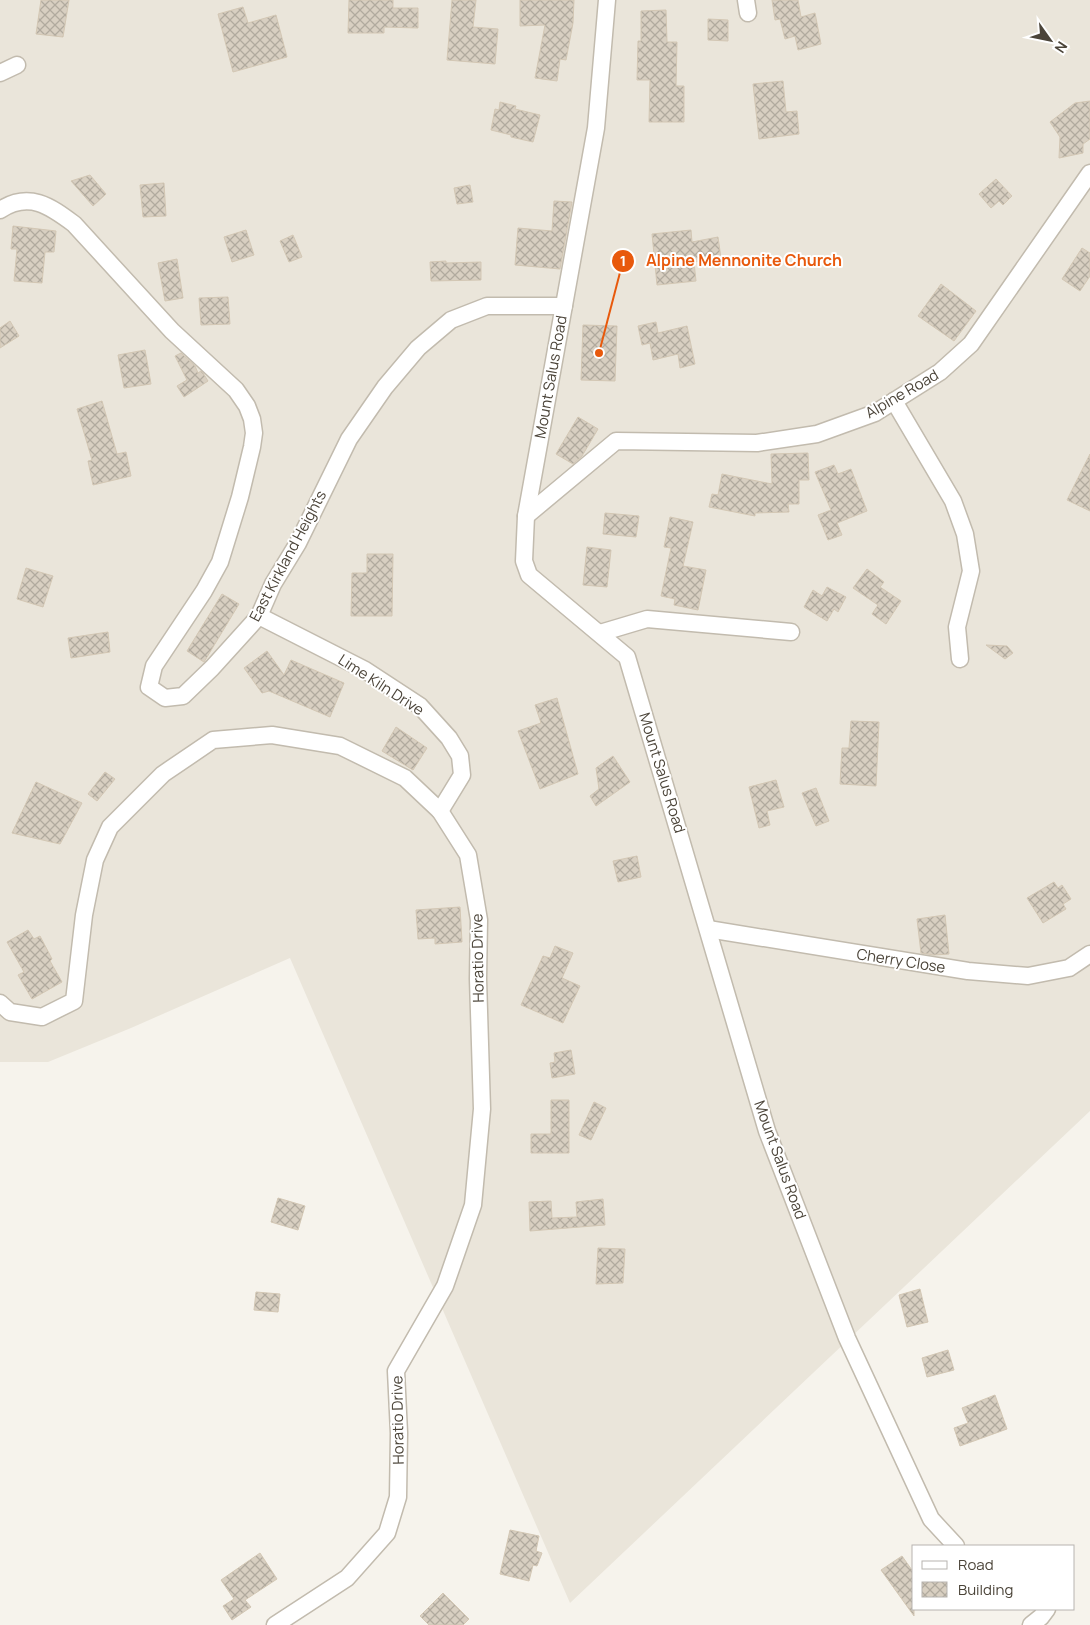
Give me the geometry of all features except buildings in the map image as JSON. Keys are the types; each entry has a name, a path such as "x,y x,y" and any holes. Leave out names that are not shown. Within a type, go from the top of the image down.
{"street":[{"name":"Mount Salus Road","path":"608,0 596,128 526,516 524,561 530,574 627,657 767,1131 847,1338 931,1519 955,1545"},
{"path":"0,73 17,65"},
{"name":"Alpine Road","path":"526,516 616,441 757,443 817,434 875,412 894,401 940,372 971,344 1090,174"},
{"name":"East Kirkland Heights","path":"0,210 18,203 36,201 55,210 74,224 172,331 236,390 247,406 252,418 254,433 252,447 240,496 220,562 204,591 154,666 149,687 165,698 183,696 212,668 259,616 274,584 298,543 349,439 385,387 418,348 451,320 487,306 564,306"},
{"path":"894,401 953,501 965,534 971,571 956,627 960,659"},
{"name":"Lime Kiln Drive","path":"259,616 365,670 420,706 450,738 460,756 462,775 440,811"},
{"path":"600,633 647,619 791,632"},
{"name":"Horatio Drive","path":"0,1003 10,1012 42,1017 74,1001 84,915 95,860 110,827 163,774 213,740 272,735 340,746 405,778 440,811 468,855 479,920 478,979 482,1109 472,1205 445,1286 396,1371 400,1433 398,1497 387,1533 347,1578 275,1625"},
{"name":"Cherry Close","path":"708,929 968,972 1028,976 1068,968 1090,954"},
{"path":"1031,1625 1046,1610"}],"shaded area":[{"path":"0,0 1090,0 1090,1111 570,1603 290,958 131,1028 48,1062 0,1062"}],"place":[{"name":"Alpine Mennonite Church","path":"599,353"}]}
